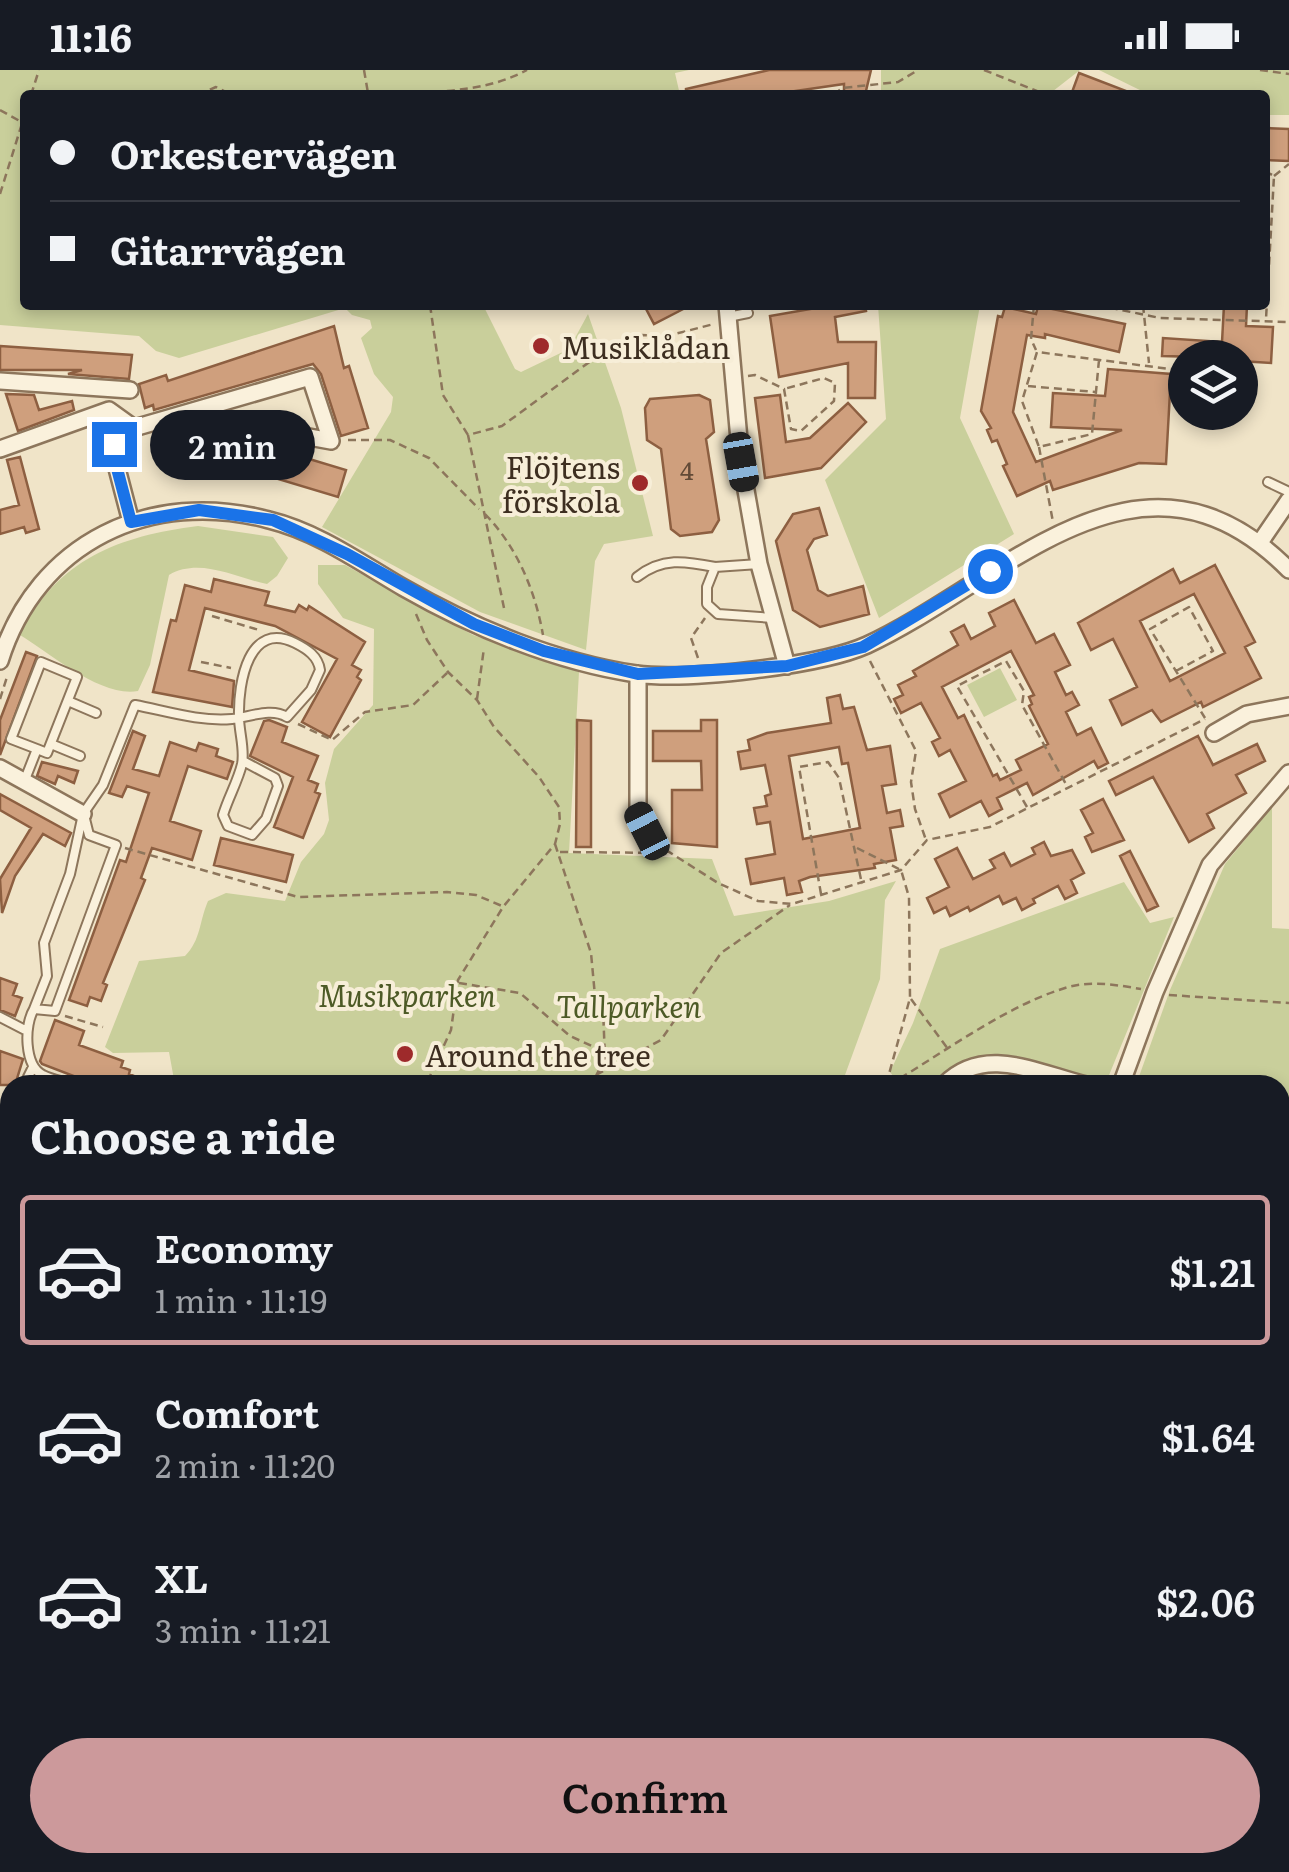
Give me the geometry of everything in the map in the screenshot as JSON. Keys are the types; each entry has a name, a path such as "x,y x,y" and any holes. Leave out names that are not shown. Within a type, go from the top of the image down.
{"street":[{"path":"726,315 731,377 759,564 787,666"},
{"path":"131,522 114,444 134,428 310,377 331,440 309,437"},
{"path":"0,380 130,390"},
{"path":"0,449 109,410 134,428"},
{"path":"1260,541 1289,496"},
{"path":"0,661 4,637 35,589 72,552 131,522 199,510 273,520 347,554 474,624 544,651 638,674 787,666 863,647 1024,550 1082,520 1142,507 1172,507 1207,514 1260,541 1289,570"},
{"path":"638,674 638,812 647,831"},
{"path":"1214,733 1247,714 1289,706"},
{"path":"0,768 83,814"},
{"path":"1125,1075 1155,992 1210,866 1289,773"},
{"path":"956,1075 970,1064 986,1062 1015,1075"}],"lane":[{"path":"726,315 748,313"},
{"path":"1268,482 1289,496"},
{"path":"637,576 670,560 715,567 759,564"},
{"path":"715,567 707,587 712,610 773,618"},
{"path":"29,1075 33,1068 27,1031 46,976 44,943 70,874 83,814 103,785 135,705 214,719 238,718 274,712 287,718 311,690 320,670 318,661 297,644 269,636 259,641 247,671 238,718 243,761 222,815 228,826 252,835 266,819 278,786 275,778 243,761"},
{"path":"41,662 77,678 68,701 47,753 11,738 41,662"},
{"path":"68,701 96,712"},
{"path":"51,744 80,756"},
{"path":"24,782 36,749"},
{"path":"34,1010 54,1011 116,845 89,834 83,814"},
{"path":"0,1018 27,1031"},
{"path":"33,1068 42,1075"}],"path":[{"path":"461,90 527,70"},
{"path":"840,90 898,82 918,70"},
{"path":"1260,70 1289,74"},
{"path":"987,71 1034,90"},
{"path":"0,194 20,135"},
{"path":"1270,226 1274,176 1289,164"},
{"path":"1270,174 1274,176"},
{"path":"431,310 443,395 468,434 504,608"},
{"path":"1034,310 1031,340 1037,352 1022,400 1039,447 1053,524"},
{"path":"1121,310 1145,315 1289,322"},
{"path":"1144,310 1149,366"},
{"path":"1266,310 1266,320"},
{"path":"468,434 502,426 614,344 641,334 667,336 726,315"},
{"path":"1037,352 1168,369"},
{"path":"1039,447 1092,434 1100,360"},
{"path":"731,377 755,375 784,389 824,378 835,383 834,401 801,431 791,429 784,389"},
{"path":"1027,386 1096,392"},
{"path":"331,440 390,440 429,458 506,536 538,610 544,640 528,635"},
{"path":"406,589 427,640 448,672 477,700 559,806 555,844 590,952 595,996 603,1008 605,1052 596,1075"},
{"path":"596,1075 661,1040 721,953 792,904 900,870 927,840 990,827 1206,719 1176,671 1150,629 1190,607 1213,651 1176,671"},
{"path":"212,616 269,636"},
{"path":"477,700 484,646"},
{"path":"863,647 916,750 911,782 915,808 927,840"},
{"path":"1028,809 957,686 1006,661 1024,691 1022,706 1068,789"},
{"path":"201,662 247,671"},
{"path":"287,718 332,740 365,712 413,705 448,672"},
{"path":"0,699 6,680"},
{"path":"822,896 799,767 828,762 838,778 862,884"},
{"path":"647,831 658,847 718,883 758,901 792,904"},
{"path":"431,1075 451,1030 458,983 504,907 555,844"},
{"path":"116,845 298,897 447,892 476,895 504,907"},
{"path":"854,846 900,870 909,897 910,998 890,1075"},
{"path":"558,852 668,853"},
{"path":"458,983 520,992 570,1036 605,1052"},
{"path":"904,1075 1026,1005 1067,987 1109,983 1189,998 1289,1003"},
{"path":"910,998 948,1050"},
{"path":"54,1011 103,1027"}],"green space":[{"path":"0,70 689,70 675,73 679,90 20,90 20,310 338,310 179,358 156,351 139,336 0,325"},
{"path":"881,70 1080,70 1054,90 881,90"},
{"path":"1099,70 1289,70 1289,115 1270,115 1270,90 1140,90"},
{"path":"347,310 486,310 515,369 521,372 569,349 588,314 621,408 653,536 604,544 595,561 586,650 480,612 322,527 391,412 393,397 374,374 361,338 372,328 370,320"},
{"path":"878,310 979,310 960,418 1014,534 879,618 825,480 886,419"},
{"path":"198,526 273,537 288,558 267,584 205,568 169,575 150,665 138,691 109,688 93,681 20,635 52,587 93,556 142,537"},
{"path":"318,565 345,565 473,635 579,672 569,853 712,859 734,916 829,901 896,881 885,900 880,979 845,1075 173,1075 169,1052 113,1053 105,1047 139,961 185,956 197,937 208,901 226,893 285,901 301,862 324,834 329,820 325,783 334,749 373,705 374,629 343,618 318,584"},
{"path":"1000,668 1017,700 984,717 967,685"},
{"path":"1272,807 1272,928 1289,929 1289,1075 1140,1075 1170,990 1225,864"},
{"path":"1124,882 1150,923 1174,917 1109,1075 1045,1075 1000,1064 971,1075 892,1075 890,1072 940,949"}],"building":[{"path":"769,70 871,70 866,90 844,90 844,84 803,90 686,89"},
{"path":"1079,73 1124,90 1073,90"},
{"path":"1270,128 1289,129 1289,161 1270,160"},
{"path":"647,310 681,310 654,324"},
{"path":"804,310 866,310 835,317 838,342 876,342 875,398 848,398 848,363 779,377 770,316"},
{"path":"1004,310 1036,314 1037,310 1057,310 1125,324 1119,352 1045,334 1045,338 1027,335 1013,412 1036,462 1122,430 1051,427 1053,393 1105,396 1108,369 1168,374 1166,464 1139,463 1053,490 1050,481 1017,496 1003,466 1007,464 997,440 992,442 987,430 991,428 981,411 998,316 1002,317"},
{"path":"1224,310 1247,310 1246,326 1273,327 1271,363 1258,362 1258,340 1222,340"},
{"path":"334,326 344,368 349,366 368,428 341,436 321,374 313,364 154,410 153,405 145,408 139,384 166,375 168,381"},
{"path":"1163,338 1192,340 1168,340 1168,356 1162,356"},
{"path":"0,346 132,355 129,379 68,374 82,370 0,370"},
{"path":"6,394 34,395 39,410 72,401 74,410 18,431"},
{"path":"699,395 710,400 714,432 706,439 719,520 712,532 680,536 671,529 661,449 647,440 645,408 650,399"},
{"path":"780,395 786,442 810,438 848,403 866,422 821,468 765,478 755,398"},
{"path":"265,415 273,443 192,468 184,440"},
{"path":"286,452 346,470 338,497 278,479"},
{"path":"20,457 39,529 26,533 24,527 0,534 0,510 19,505 7,460"},
{"path":"819,508 827,535 814,539 807,550 818,590 828,596 863,586 869,614 820,627 793,610 776,541 793,514"},
{"path":"1215,565 1255,642 1245,647 1261,678 1203,707 1201,702 1161,722 1152,710 1122,725 1110,700 1137,687 1113,639 1091,650 1078,623 1173,569 1180,583","holes":["1194,594 1225,653 1170,681 1140,621"]},
{"path":"214,579 269,592 265,605 295,612 299,605 307,610 309,606 365,642 352,665 361,670 357,677 361,680 330,737 302,722 337,659 275,626 205,608 189,670 234,681 232,707 153,692 171,620 176,621 185,585 211,592"},
{"path":"1014,600 1036,643 1054,634 1070,665 1055,672 1066,695 1072,692 1079,705 1066,712 1077,735 1091,728 1108,763 1098,768 1094,761 1033,795 1027,783 997,798 1002,809 989,816 981,801 950,817 939,794 966,781 950,750 939,756 932,742 940,738 921,703 901,713 894,699 903,695 898,685 916,676 913,671 958,645 951,632 964,625 971,639 995,626 989,613","holes":["1011,651 1034,695 1029,697 1029,706 1048,744 1016,760 1021,770 1000,780 997,774 993,776 964,715 958,718 942,687"]},
{"path":"26,652 37,656 0,755 0,720"},
{"path":"840,695 843,709 854,707 867,750 890,746 896,784 882,786 887,813 900,810 903,826 890,828 896,860 874,864 875,868 810,877 799,881 802,892 787,895 784,878 751,884 746,859 775,854 770,822 757,824 754,808 767,806 765,796 771,794 765,765 741,769 738,752 750,750 748,740 767,733 831,723 827,698","holes":["839,747 842,764 848,763 860,828 803,839 789,756"]},
{"path":"577,720 591,721 591,847 576,847"},
{"path":"701,720 717,720 717,847 672,843 672,790 702,790 701,761 653,761 653,731 701,731"},
{"path":"264,721 287,727 282,742 318,756 308,780 318,784 315,792 320,794 303,838 274,827 293,777 250,756"},
{"path":"133,731 145,736 133,769 159,776 170,742 196,751 199,743 218,749 216,756 233,762 227,779 188,766 170,821 201,831 192,860 152,848 141,878 145,880 103,983 107,985 101,1001 90,997 87,1006 69,1000 120,860 126,862 149,793 127,786 122,797 109,793"},
{"path":"1198,736 1213,765 1257,744 1265,761 1236,775 1246,793 1207,814 1214,828 1189,842 1153,777 1116,795 1109,781"},
{"path":"42,762 78,771 74,783 58,776 55,784 37,776"},
{"path":"0,794 71,833 65,846 43,834 15,876 2,913 0,879 31,828 0,810"},
{"path":"1103,799 1124,840 1092,852 1085,837 1093,833 1081,810"},
{"path":"221,838 293,855 286,882 214,865"},
{"path":"1044,842 1051,856 1072,850 1084,873 1071,880 1077,893 1065,899 1058,886 1033,899 1035,903 1022,910 1016,898 1003,904 999,896 970,911 968,907 950,916 946,907 934,913 927,898 949,887 935,859 957,848 973,879 995,868 990,860 1004,853 1011,866 1035,854 1032,848"},
{"path":"1130,851 1158,906 1147,911 1120,856"},
{"path":"0,978 17,984 13,995 22,998 15,1016 0,1010"},
{"path":"55,1020 84,1031 79,1045 123,1061 121,1067 130,1070 131,1075 71,1075 40,1061"},
{"path":"0,1051 23,1059 18,1075 0,1075"}],"place":[{"name":"Musiklådan","path":"541,346"},
{"name":"Flöjtens förskola","path":"640,483"},
{"name":"Around the tree","path":"405,1054"}],"route":[{"path":"114,444 131,522 199,510 273,520 347,554 474,624 544,651 638,674 787,666 863,647 990,571"}],"park label":[{"name":"Musikparken","path":"407,994"},
{"name":"Tallparken","path":"629,1005"}]}
